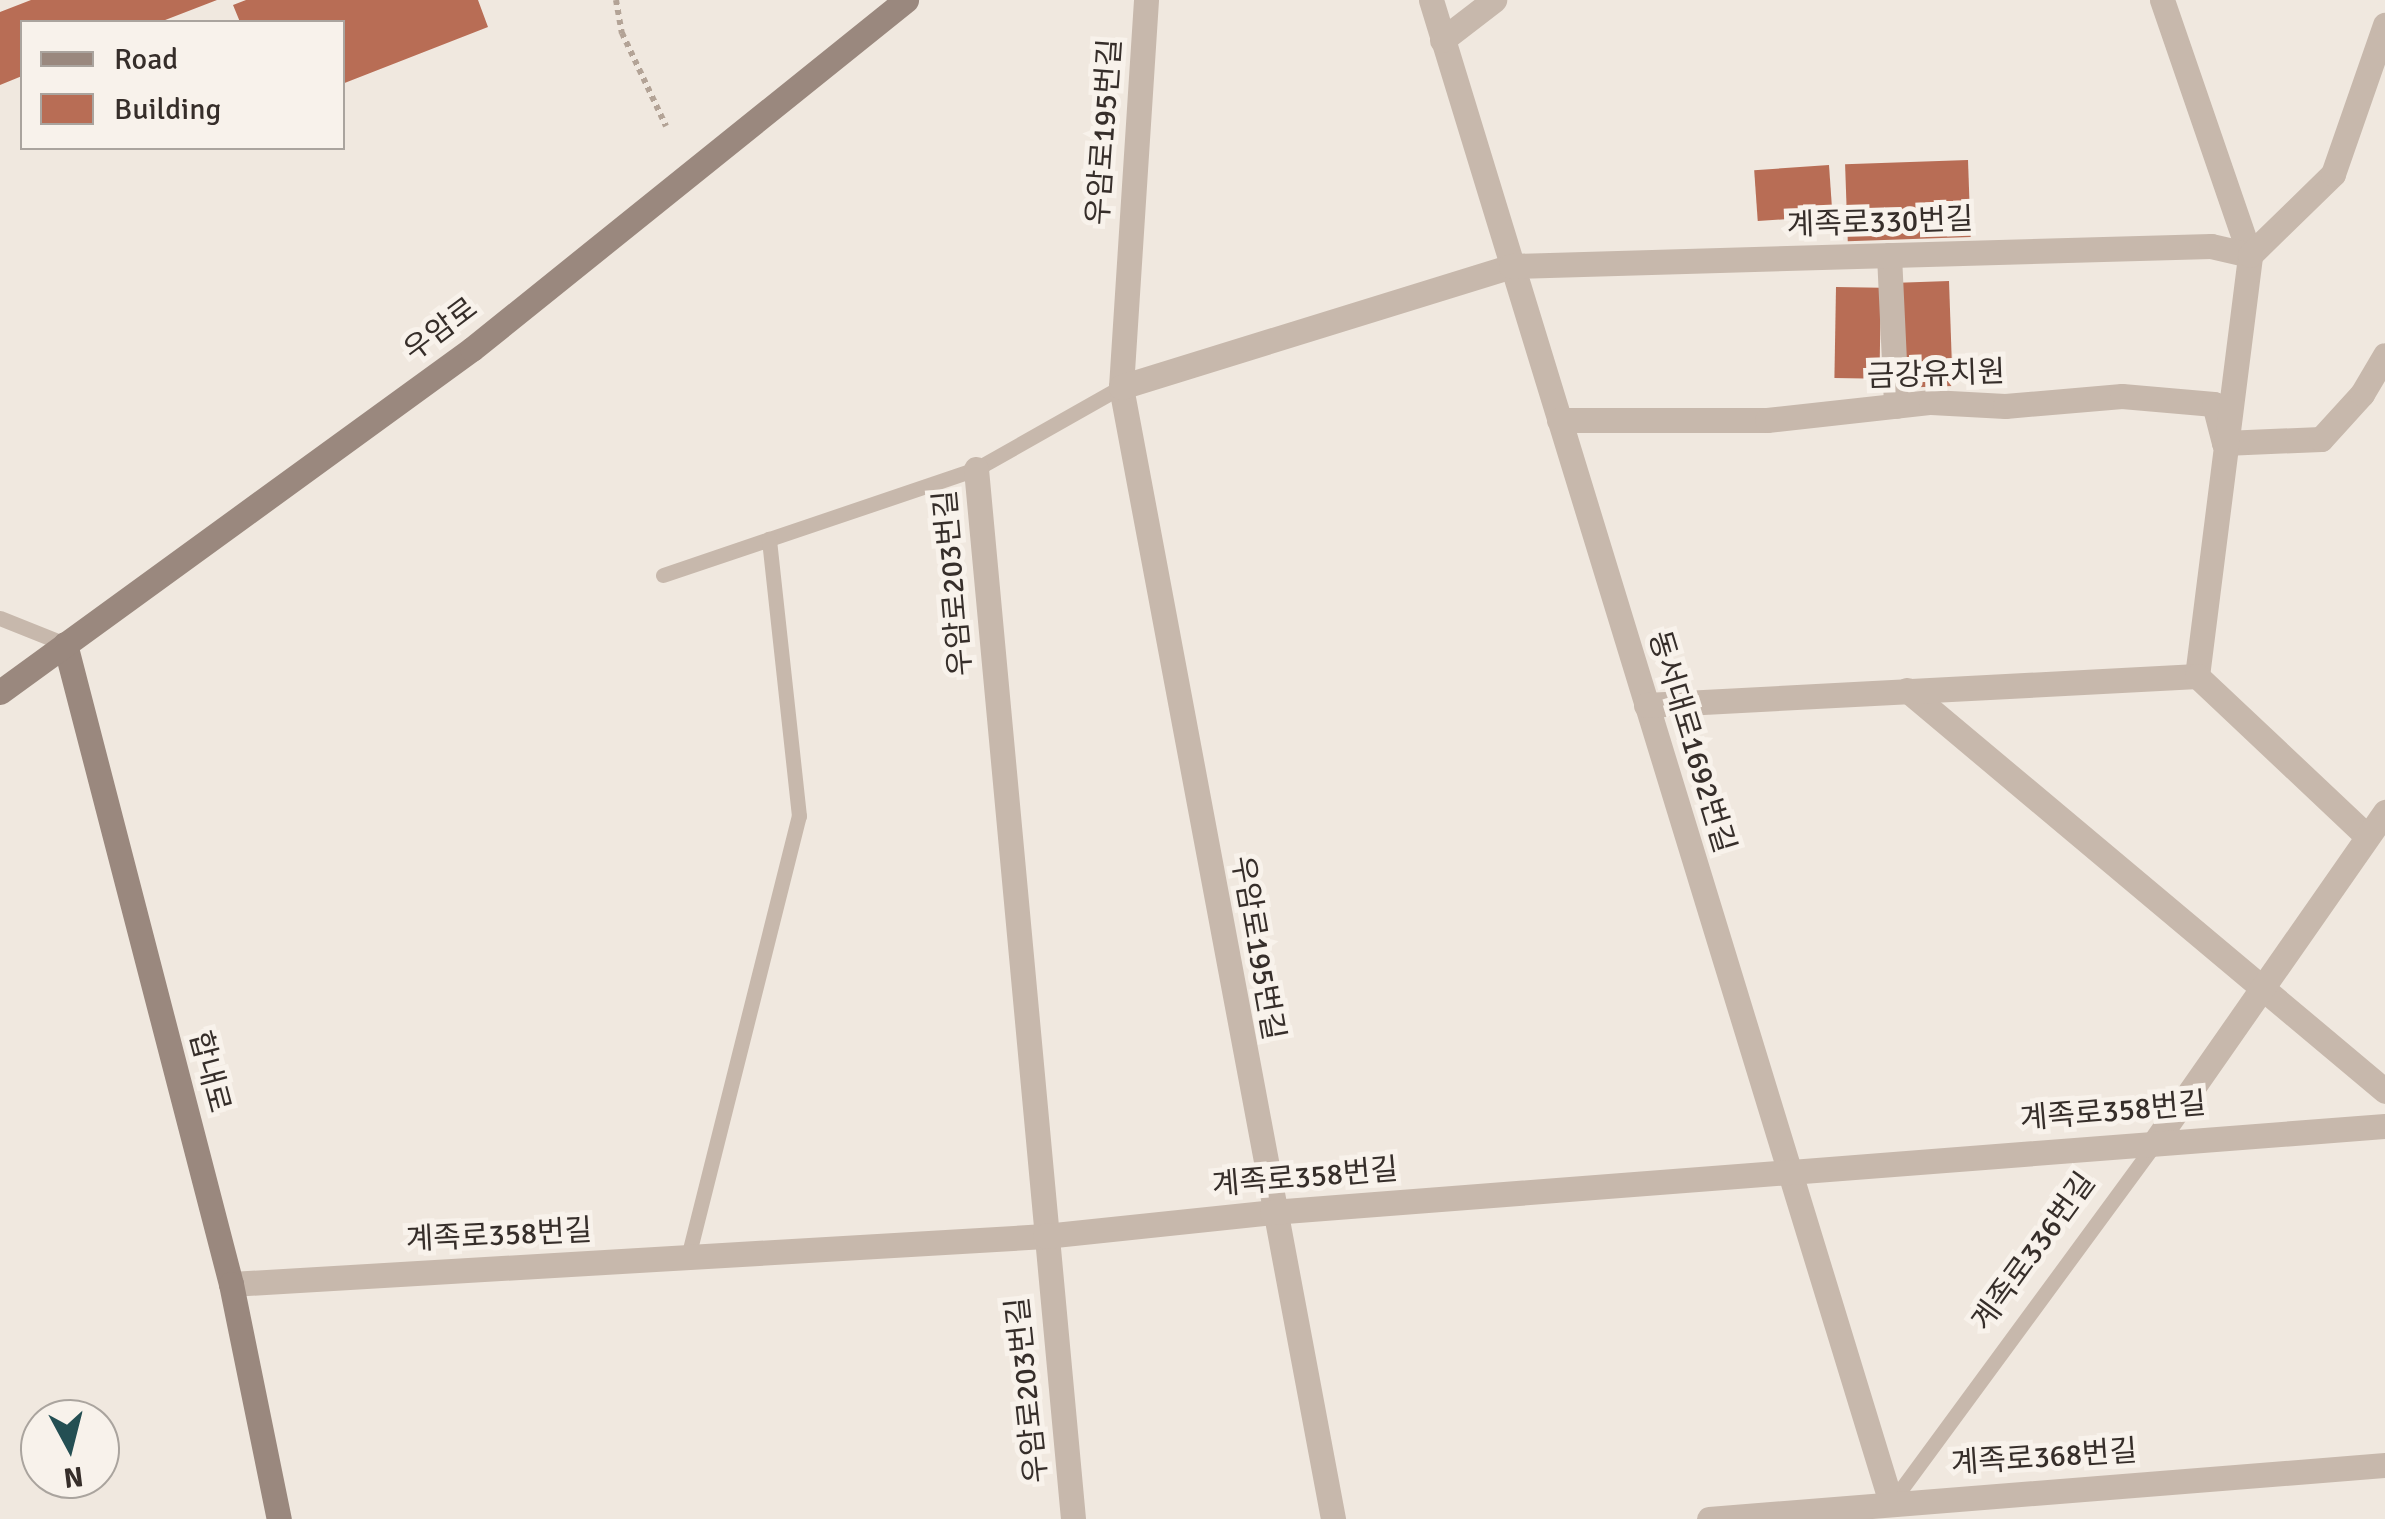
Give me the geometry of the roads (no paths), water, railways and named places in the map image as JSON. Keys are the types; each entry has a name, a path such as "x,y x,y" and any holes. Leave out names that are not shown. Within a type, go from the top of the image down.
{"main road":[{"name":"우암로","path":"0,692 472,349 906,0"},
{"name":"합내로","path":"65,644 231,1284 279,1519"}],"street":[{"name":"우암로195번길","path":"1146,0 1122,387 1272,1212 1333,1519"},
{"name":"동서대로1692번길","path":"1432,0 1891,1502"},
{"path":"1442,40 1494,0"},
{"path":"2162,0 2250,255 2197,676"},
{"path":"2250,255 2333,174 2385,25"},
{"name":"계족로330번길","path":"1511,266 2210,246 2250,255"},
{"path":"1888,255 1896,406"},
{"path":"1122,387 1511,266"},
{"path":"2224,443 2322,439 2362,394 2385,355"},
{"name":"금강유치원","path":"1559,420 1767,420 1896,406 2005,406 2122,396 2214,404 2224,443"},
{"name":"우암로203번길","path":"976,469 1074,1519"},
{"path":"1646,705 2197,676 2367,836"},
{"path":"1907,690 2385,1091"},
{"name":"계족로336번길","path":"2157,1139 2385,812"},
{"name":"계족로358번길","path":"231,1284 1045,1236 1272,1212 1790,1173 2157,1139 2385,1126"},
{"name":"계족로368번길","path":"1709,1519 2385,1466"}],"lane":[{"path":"976,469 1122,387"},
{"name":"우암로203번길","path":"769,539 976,469"},
{"path":"664,575 769,539 799,816 688,1257"},
{"path":"0,618 65,644"},
{"name":"계족로336번길","path":"1891,1502 2157,1139"}]}
